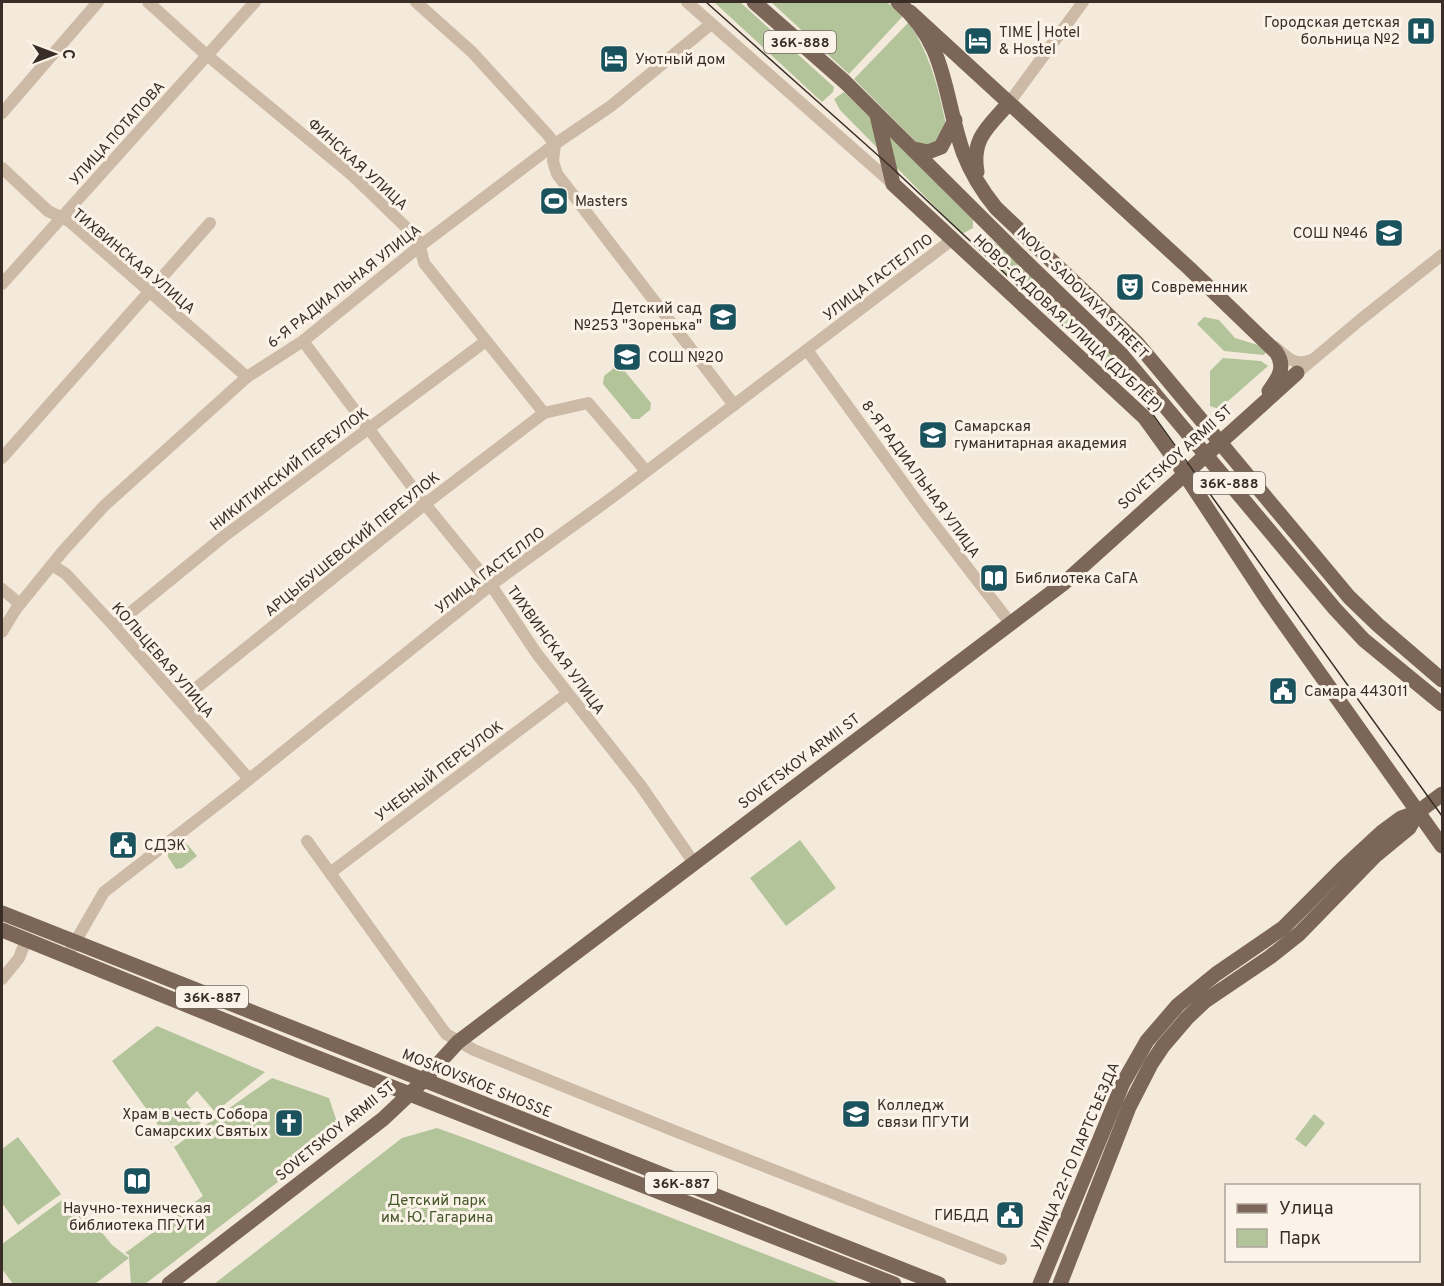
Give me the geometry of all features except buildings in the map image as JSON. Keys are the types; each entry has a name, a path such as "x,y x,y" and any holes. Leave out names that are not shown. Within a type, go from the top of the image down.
{"main road":[{"name":"NOVO-SADOVAYA STREET","path":"754,2 845,82 1122,355 1342,617 1364,640 1443,704"},
{"name":"NOVO-SADOVAYA STREET","path":"898,2 910,12 936,52 948,88 963,151 972,174 983,192 996,208 1137,343 1349,597 1404,649 1443,680"},
{"path":"910,12 1276,352 1281,363 1280,374 1255,410"},
{"path":"983,192 975,162 977,142 1010,103"},
{"path":"877,115 893,184"},
{"path":"914,149 928,152 941,147 955,120"},
{"name":"НОВО-САДОВАЯ УЛИЦА (ДУБЛЁР)","path":"893,184 1139,411 1186,474 1269,602 1443,846"},
{"name":"SOVETSKOY ARMII ST","path":"169,1284 383,1119 417,1087 458,1042 1064,583 1297,373"},
{"name":"УЛИЦА 22-ГО ПАРТСЪЕЗДА","path":"1040,1284 1123,1083 1139,1053 1157,1028 1197,988 1262,944 1295,918 1343,868 1382,832 1401,819 1418,812 1443,794"},
{"name":"УЛИЦА 22-ГО ПАРТСЪЕЗДА","path":"1060,1284 1129,1107 1163,1046 1186,1018 1205,1001 1270,957 1299,934 1375,856 1409,828 1418,812"},
{"name":"MOSKOVSKOE SHOSSE","path":"2,914 73,946 894,1284"},
{"name":"MOSKOVSKOE SHOSSE","path":"2,922 73,946"},
{"name":"MOSKOVSKOE SHOSSE","path":"2,930 939,1284"},
{"name":"MOSKOVSKOE SHOSSE","path":"417,1087 917,1284"}],"street":[{"path":"2,113 98,2"},
{"name":"ФИНСКАЯ УЛИЦА","path":"148,2 207,55 353,176 415,236 424,263 543,413"},
{"name":"УЛИЦА ПОТАПОВА","path":"2,284 255,2"},
{"path":"416,2 472,52 525,108 555,144 553,161 557,174 734,405"},
{"name":"НОВО-САДОВАЯ УЛИЦА (ДУБЛЁР)","path":"687,2 893,184"},
{"path":"1010,103 1083,2"},
{"name":"6-Я РАДИАЛЬНАЯ УЛИЦА","path":"2,632 20,604 104,506 247,377 303,341 420,246 555,144 611,106 711,24"},
{"name":"ТИХВИНСКАЯ УЛИЦА","path":"2,168 48,211 69,221 247,377"},
{"path":"2,458 210,223"},
{"name":"УЛИЦА ГАСТЕЛЛО","path":"73,946 104,892 491,585 953,239"},
{"name":"SOVETSKOY ARMII ST","path":"1297,373 1443,255"},
{"path":"1246,323 1296,363 1305,363 1315,358"},
{"name":"ТИХВИНСКАЯ УЛИЦА","path":"303,341 425,504 491,585 537,654 641,786 694,863"},
{"name":"НИКИТИНСКИЙ ПЕРЕУЛОК","path":"114,626 223,537 486,341"},
{"name":"8-Я РАДИАЛЬНАЯ УЛИЦА","path":"807,350 923,510 1011,624"},
{"path":"543,413 588,403 646,471"},
{"name":"АРЦЫБУШЕВСКИЙ ПЕРЕУЛОК","path":"180,701 425,504 543,413"},
{"name":"КОЛЬЦЕВАЯ УЛИЦА","path":"52,565 66,574 114,626 249,779"},
{"path":"2,589 20,604"},
{"name":"УЧЕБНЫЙ ПЕРЕУЛОК","path":"330,873 567,694"},
{"path":"307,841 446,1034 458,1042 681,1134 1001,1259"},
{"path":"2,979 19,958 26,940"}],"green space":[{"path":"714,2 740,2 834,87 833,92 822,102"},
{"path":"771,2 887,2 903,16 849,74"},
{"path":"909,22 933,74 947,130 934,147 921,147 854,79"},
{"path":"844,92 973,216 973,228 962,234 840,110 834,99"},
{"path":"985,235 1001,247 1129,372 1122,379 973,245"},
{"path":"1204,317 1219,320 1235,338 1258,345 1266,352 1264,355 1224,351 1197,324"},
{"path":"1223,358 1261,361 1268,366 1219,409 1210,406 1210,371"},
{"path":"619,367 651,403 650,410 639,419 632,419 603,384 604,376"},
{"path":"800,840 836,888 786,926 750,878"},
{"path":"181,841 188,845 197,856 182,868 176,869 168,857 167,850"},
{"path":"157,1026 265,1072 215,1112 197,1091 186,1102 201,1123 171,1143 112,1061"},
{"path":"272,1078 329,1098 340,1131 304,1162 145,1284 131,1284 129,1255 125,1253 203,1196 174,1147"},
{"path":"1314,1114 1325,1123 1306,1147 1295,1139"},
{"name":"Детский парк им. Ю. Гагарина","path":"437,1128 842,1284 214,1284 402,1138"},
{"path":"18,1137 61,1194 18,1225 2,1203 2,1149"},
{"path":"62,1200 91,1219 112,1245 129,1258 95,1284 13,1284 2,1269 2,1244"}],"tram line":[{"path":"706,2 890,166 1138,394 1442,816"}],"place":[{"name":"Городская детская больница №2","path":"1421,31"},
{"name":"TIME | Hotel & Hostel","path":"978,41"},
{"name":"Уютный дом","path":"614,59"},
{"name":"Masters","path":"554,201"},
{"name":"СОШ №46","path":"1389,233"},
{"name":"Современник","path":"1130,287"},
{"name":"Детский сад №253 \"Зоренька\"","path":"723,317"},
{"name":"СОШ №20","path":"627,357"},
{"name":"Самарская гуманитарная академия","path":"933,435"},
{"name":"Библиотека СаГА","path":"994,578"},
{"name":"Самара 443011","path":"1283,691"},
{"name":"СДЭК","path":"123,845"},
{"name":"Колледж связи ПГУТИ","path":"856,1114"},
{"name":"Храм в честь Собора Самарских Святых","path":"289,1123"},
{"name":"Научно-техническая библиотека ПГУТИ","path":"137,1181"},
{"name":"ГИБДД","path":"1010,1215"}]}
